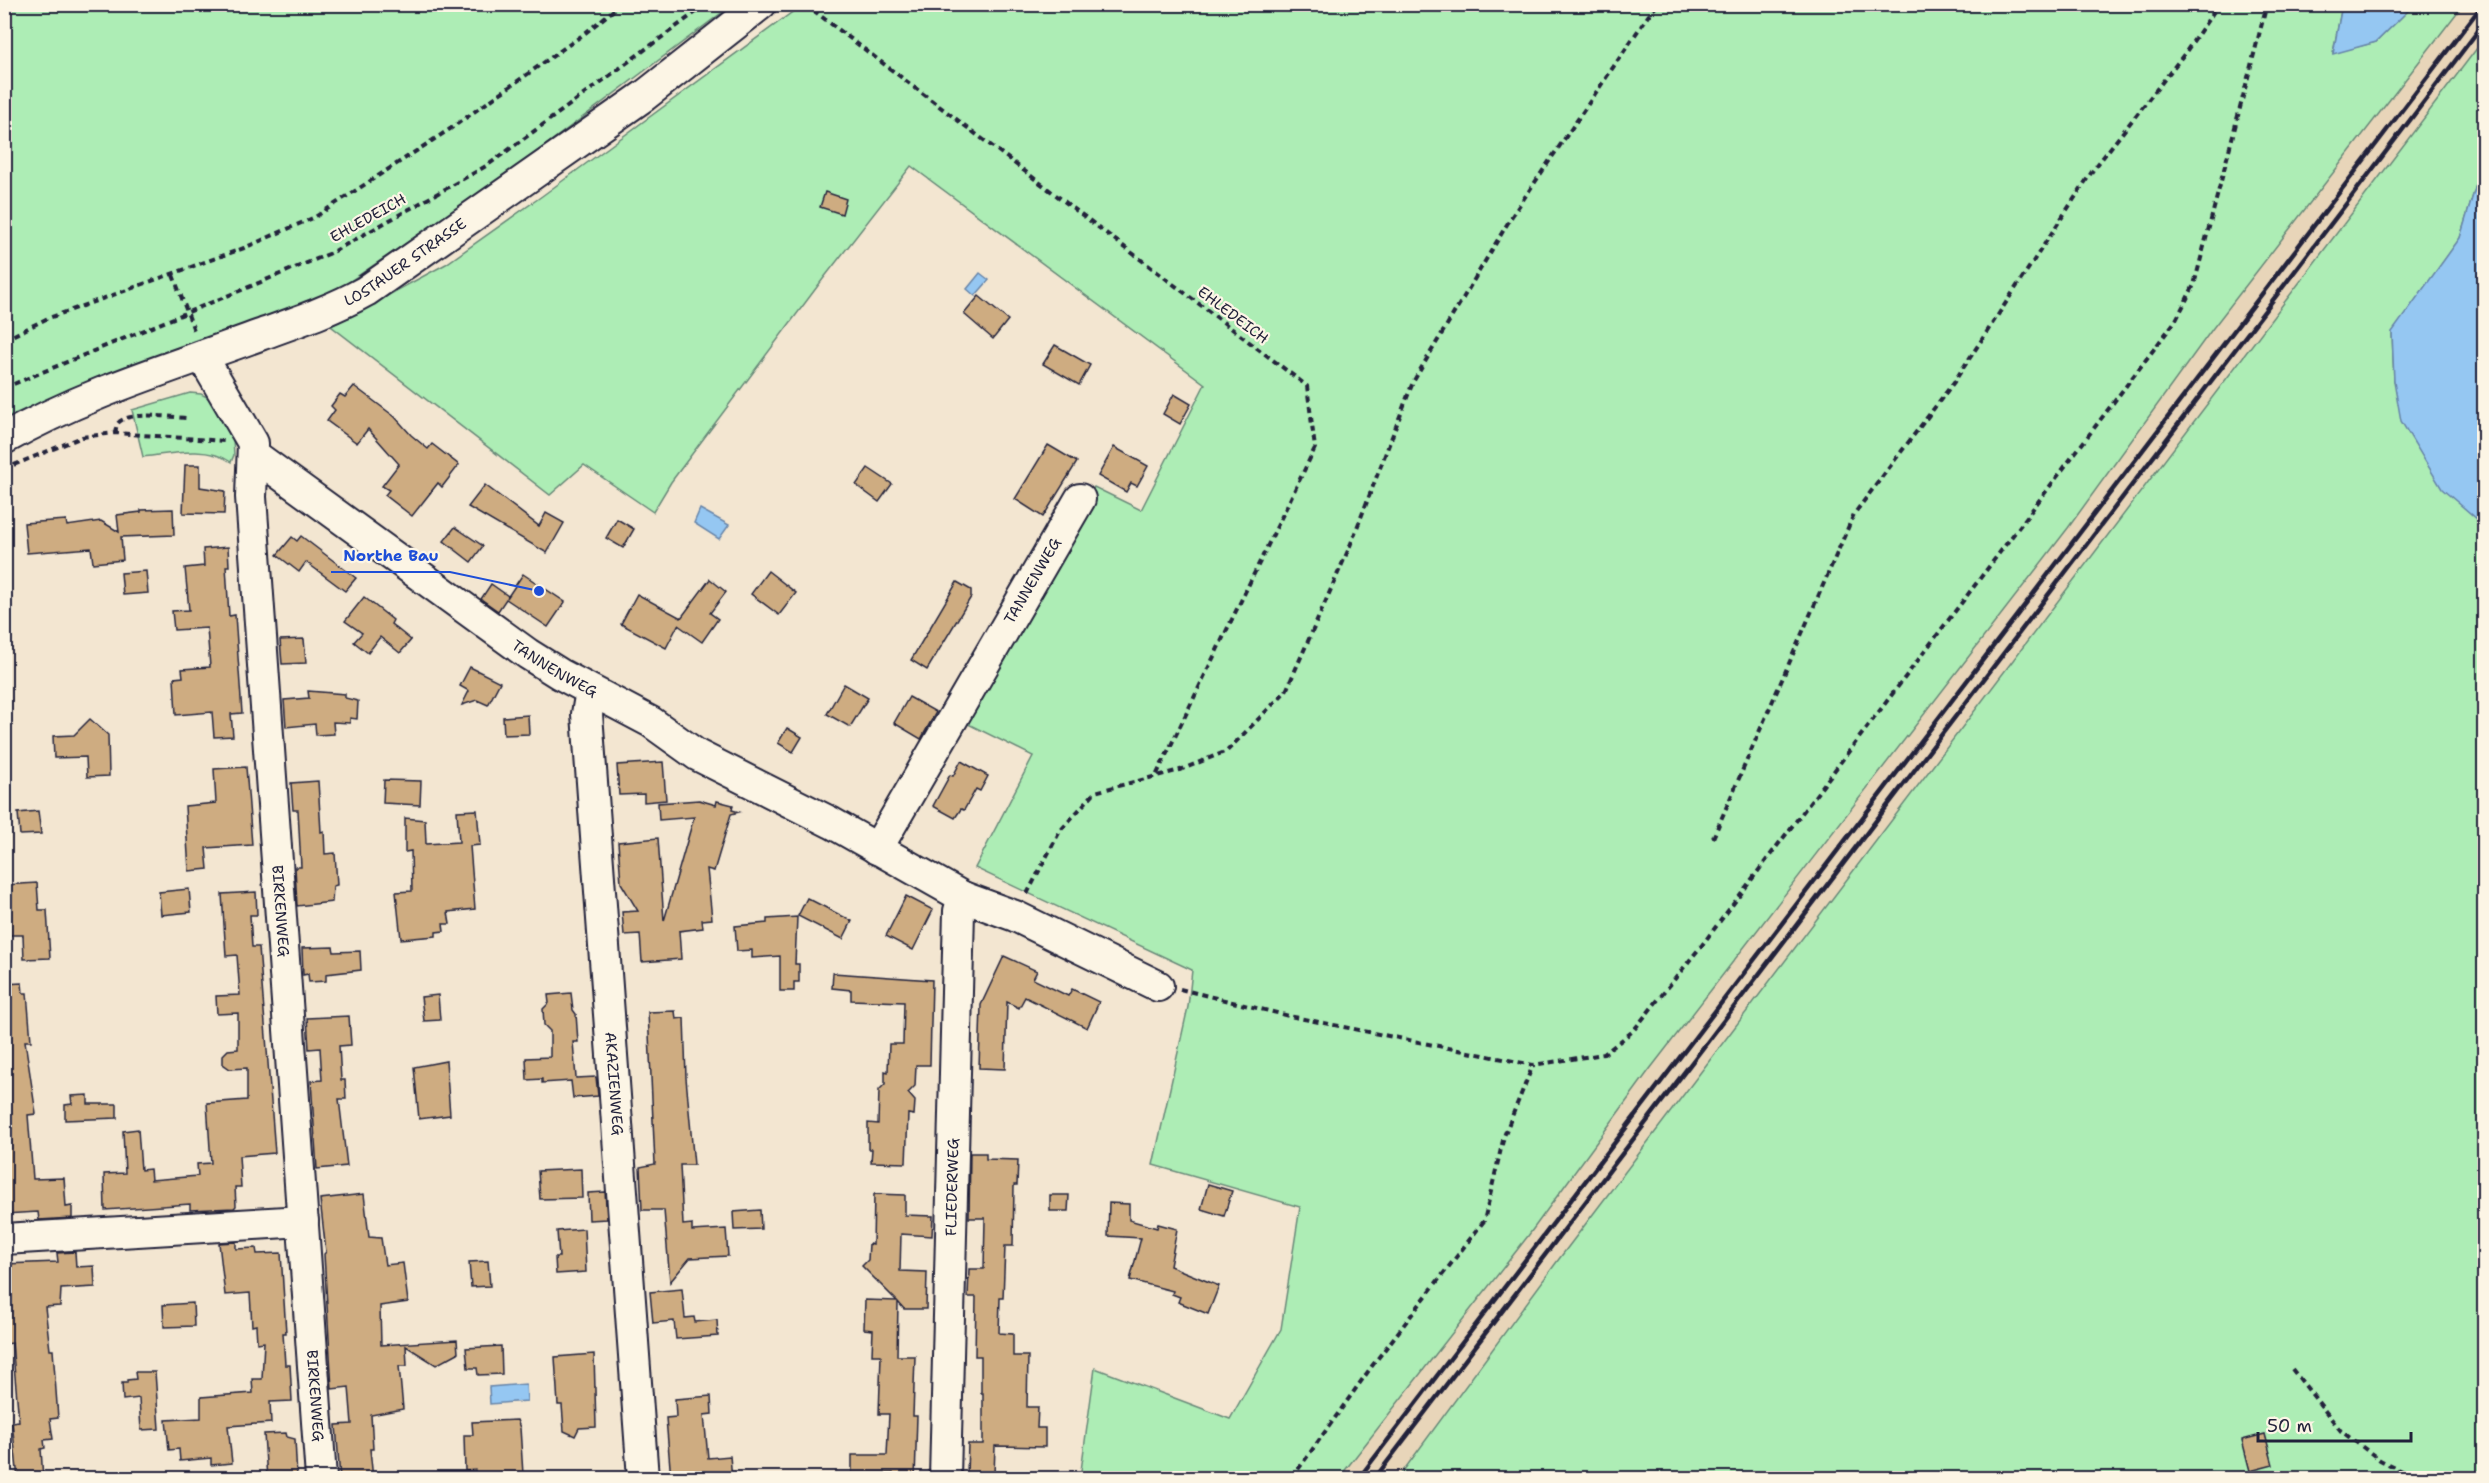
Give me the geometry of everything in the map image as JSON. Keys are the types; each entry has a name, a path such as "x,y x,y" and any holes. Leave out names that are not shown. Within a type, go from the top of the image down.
{"street":[{"name":"LOSTAUER STRASSE","path":"4,439 57,410 200,347 319,314 366,291 644,96 762,4"},
{"path":"200,347 253,449"},
{"name":"TANNENWEG","path":"253,449 528,654 591,691 651,722 697,755 877,849 963,897 1016,916 1158,986"},
{"name":"BIRKENWEG","path":"253,449 251,497 321,1479"},
{"name":"TANNENWEG","path":"877,849 1080,499"},
{"name":"AKAZIENWEG","path":"591,691 588,703 588,726 643,1479"},
{"name":"FLIEDERWEG","path":"945,1479 958,911 963,897"},
{"path":"4,1239 303,1221"}],"path":[{"path":"4,340 46,318 173,275 244,248 315,217 450,129 584,34 621,4"},
{"name":"EHLEDEICH","path":"4,388 331,253 488,165 707,4"},
{"name":"EHLEDEICH","path":"805,4 1306,386 1315,448 1156,776"},
{"path":"1016,916 1060,831 1095,792 1180,770 1227,751 1286,691 1350,546 1413,382 1512,216 1658,4"},
{"path":"1713,838 1854,514 1954,382 2093,170 2185,53 2219,4"},
{"path":"1158,986 1198,993 1289,1016 1533,1065 1604,1054 1633,1030 1708,937 2176,320 2194,285 2267,4"},
{"path":"173,275 200,347"},
{"path":"115,432 118,423 126,418 138,416 186,418"},
{"path":"4,469 82,437 115,432 253,449"},
{"path":"1292,1479 1372,1366 1484,1221 1504,1136 1533,1065"},
{"path":"2292,1369 2341,1431 2380,1460 2416,1479"}],"shaded area":[{"path":"2463,5 2484,5 2484,39 1556,1263 1398,1478 1339,1478 1528,1236 1650,1069 2068,528 2213,328"}],"green space":[{"path":"5,5 732,5 498,181 334,292 230,337 115,371 5,418"},
{"path":"802,5 2342,5 2333,53 2376,42 2414,5 2463,5 2213,328 2068,528 1650,1069 1528,1236 1339,1478 1080,1478 1095,1368 1230,1419 1281,1329 1300,1207 1153,1165 1188,1007 1192,970 975,868 1033,756 958,719 1094,487 1141,510 1205,384 911,166 671,482 653,512 584,465 550,495 331,326 446,264"},
{"path":"2484,39 2484,186 2476,185 2460,238 2392,333 2394,381 2484,525 2484,1406 2479,1414 2484,1436 2484,1478 1398,1478 1556,1263"},
{"path":"190,393 201,394 211,399 233,438 234,455 231,462 200,452 143,457 132,410"}],"water":[{"path":"2342,4 2414,5 2376,42 2333,54"},
{"path":"2476,185 2484,186 2484,525 2442,489 2401,421 2394,381 2392,332 2460,238"},
{"path":"980,273 989,280 975,296 967,289"},
{"path":"700,509 729,525 719,539 694,523"},
{"path":"526,1384 527,1401 490,1404 489,1387"}],"building":[{"path":"825,192 846,199 842,214 820,207"},
{"path":"979,296 1008,320 993,339 964,314"},
{"path":"1055,345 1090,365 1079,385 1043,364"},
{"path":"354,386 395,417 428,449 432,444 459,465 442,487 438,483 412,516 385,495 389,490 382,486 399,464 368,429 357,443 327,421 335,410 331,406 340,394 345,397"},
{"path":"1174,394 1191,404 1180,424 1163,414"},
{"path":"1048,445 1077,462 1043,517 1015,499"},
{"path":"1114,447 1148,466 1137,486 1131,483 1126,492 1098,476"},
{"path":"185,465 200,465 200,487 225,491 224,514 183,513"},
{"path":"868,468 892,484 879,502 856,485"},
{"path":"485,485 539,526 546,513 564,523 547,553 468,507"},
{"path":"173,509 174,535 121,537 123,560 93,563 91,548 27,553 24,523 66,520 67,526 101,521 119,532 117,515 141,512 141,510"},
{"path":"617,519 634,529 623,548 606,538"},
{"path":"455,527 483,546 471,562 444,541"},
{"path":"301,536 356,578 345,591 306,562 299,572 277,555 292,537 297,541"},
{"path":"228,547 229,566 226,566 229,616 235,615 242,713 231,714 233,736 214,737 212,712 176,715 174,678 183,677 182,669 210,667 207,628 174,630 172,611 189,610 185,568 204,566 203,549"},
{"path":"146,571 148,593 123,595 121,573"},
{"path":"768,571 796,593 779,615 751,594"},
{"path":"523,574 565,602 548,627 506,599 498,611 481,599 491,584 508,596 507,598"},
{"path":"710,579 726,592 710,613 718,619 702,642 678,625 666,648 621,624 637,594 681,618"},
{"path":"957,582 971,590 971,597 927,670 911,660"},
{"path":"364,597 393,620 391,624 411,640 400,653 380,637 368,653 354,642 362,633 345,621"},
{"path":"304,639 306,663 282,664 280,640"},
{"path":"470,667 500,682 488,705 477,700 462,705 469,691 460,686"},
{"path":"844,684 868,698 850,727 827,714"},
{"path":"308,691 345,694 345,698 358,701 357,719 350,718 350,723 333,722 334,734 316,735 315,724 286,727 284,700 309,698"},
{"path":"909,697 936,712 921,739 894,723"},
{"path":"528,715 529,734 504,735 503,717"},
{"path":"90,719 108,735 109,776 87,777 86,757 54,758 53,736 74,735"},
{"path":"787,728 802,737 793,752 778,743"},
{"path":"961,761 988,776 980,791 976,789 964,810 961,809 955,818 933,806 950,775 953,776"},
{"path":"663,762 666,800 644,802 644,794 619,795 617,765"},
{"path":"246,767 252,845 206,848 208,869 189,871 185,806 216,803 214,769"},
{"path":"384,780 421,781 420,805 383,803"},
{"path":"318,781 321,832 324,831 325,854 335,853 337,885 333,886 332,902 297,906 295,867 301,867 298,810 293,810 291,783"},
{"path":"699,800 716,805 717,801 733,805 732,810 739,812 731,814 714,871 707,869 712,919 702,920 703,928 679,931 681,959 642,962 640,934 624,935 622,912 638,911 621,883 618,842 658,838 664,921 694,817 659,820 658,803"},
{"path":"477,810 480,845 470,846 475,909 448,912 450,924 443,924 444,931 436,932 436,936 401,939 396,892 412,891 411,851 405,852 405,818 425,820 426,844 459,842 457,811"},
{"path":"38,811 41,834 20,835 18,813"},
{"path":"37,883 39,910 47,910 50,958 24,959 23,935 4,935 4,885"},
{"path":"189,889 191,912 161,915 159,892"},
{"path":"256,892 257,915 250,915 252,947 259,947 275,1153 239,1156 241,1187 235,1187 236,1206 234,1208 190,1210 190,1204 105,1210 104,1174 125,1173 123,1131 138,1129 141,1170 150,1169 151,1180 198,1176 197,1164 211,1163 207,1103 247,1100 247,1068 230,1069 223,1064 223,1055 228,1050 238,1049 238,1013 217,1014 216,996 240,995 237,955 226,956 222,894"},
{"path":"906,896 933,910 913,950 886,936"},
{"path":"807,898 852,921 843,939 798,916"},
{"path":"797,917 795,964 799,964 799,982 794,982 794,991 780,991 780,956 752,958 752,950 737,951 735,926 767,923 767,919"},
{"path":"333,947 334,952 360,951 361,970 326,974 326,981 309,982 308,974 303,975 302,948"},
{"path":"1004,956 1037,971 1033,979 1068,996 1072,989 1099,1002 1087,1028 1025,997 1019,1008 1007,1002 1005,1069 979,1068 981,1005"},
{"path":"833,973 932,980 930,1065 916,1065 915,1086 908,1093 915,1101 914,1115 908,1114 906,1163 871,1162 872,1149 868,1149 868,1123 878,1124 879,1090 885,1084 885,1071 888,1072 889,1044 903,1044 904,1002 851,1000 851,990 832,988"},
{"path":"22,983 23,993 27,993 31,1041 25,1041 36,1114 28,1115 33,1179 64,1178 66,1207 72,1206 72,1218 39,1220 38,1212 4,1214 4,1049 10,1049 6,1018 4,1018 4,984"},
{"path":"571,993 573,1010 576,1014 578,1042 573,1042 576,1078 596,1077 598,1096 573,1098 571,1081 542,1083 542,1079 527,1080 526,1058 550,1057 550,1031 544,1025 543,1009 549,1003 548,995"},
{"path":"438,995 440,1020 424,1021 421,997"},
{"path":"675,1011 676,1019 684,1018 686,1078 694,1165 680,1165 683,1225 692,1224 692,1231 726,1229 728,1256 690,1258 670,1282 664,1210 642,1210 640,1167 655,1164 648,1012"},
{"path":"349,1016 351,1045 339,1046 341,1080 345,1080 346,1099 339,1099 347,1166 317,1169 311,1081 322,1080 320,1048 309,1049 307,1018"},
{"path":"446,1061 450,1115 419,1119 414,1067"},
{"path":"88,1095 88,1104 117,1104 117,1118 65,1120 65,1105 72,1104 71,1096"},
{"path":"970,1153 986,1153 986,1159 1018,1160 1017,1185 1014,1185 1013,1246 1005,1246 999,1333 1013,1334 1013,1356 1028,1356 1027,1407 1038,1407 1037,1428 1045,1428 1045,1447 995,1446 994,1475 967,1474 968,1444 983,1444 981,1356 975,1356 976,1297 968,1297 969,1269 984,1269 985,1218 969,1218"},
{"path":"581,1169 582,1198 540,1199 538,1171"},
{"path":"1208,1184 1232,1191 1224,1216 1201,1209"},
{"path":"605,1192 607,1219 589,1220 588,1193"},
{"path":"364,1194 369,1237 381,1238 385,1265 403,1263 408,1302 380,1306 381,1345 457,1340 458,1353 436,1365 406,1346 407,1366 399,1366 403,1409 371,1415 373,1449 370,1449 373,1479 340,1479 336,1425 352,1424 349,1387 332,1389 324,1254 326,1252 320,1199"},
{"path":"874,1194 905,1195 905,1215 933,1216 932,1236 901,1234 900,1271 927,1272 926,1309 904,1309 898,1302 897,1356 915,1356 913,1416 917,1416 915,1479 892,1479 893,1473 852,1473 852,1455 887,1455 889,1414 879,1414 881,1355 872,1355 873,1330 864,1329 865,1300 897,1301 862,1266 868,1260 869,1244 873,1245"},
{"path":"1050,1195 1069,1195 1068,1211 1050,1211"},
{"path":"1109,1203 1129,1204 1129,1220 1157,1228 1158,1224 1177,1229 1170,1266 1219,1286 1208,1314 1178,1302 1180,1297 1172,1294 1173,1291 1130,1280 1141,1238 1108,1236"},
{"path":"760,1210 761,1229 734,1230 733,1212"},
{"path":"584,1229 586,1272 556,1274 555,1257 559,1257 557,1231"},
{"path":"236,1242 236,1249 256,1248 257,1254 281,1253 286,1333 283,1333 285,1365 290,1365 292,1401 270,1402 271,1423 228,1426 232,1463 211,1465 211,1458 180,1461 179,1449 169,1450 166,1420 201,1418 201,1397 253,1393 252,1379 262,1379 264,1342 257,1343 256,1325 252,1326 250,1293 225,1295 219,1243"},
{"path":"75,1252 76,1267 94,1266 95,1287 61,1289 60,1306 45,1307 50,1350 53,1350 58,1418 50,1419 53,1439 44,1440 45,1448 41,1449 43,1479 18,1479 12,1422 19,1421 12,1343 6,1344 4,1264 58,1262 57,1253"},
{"path":"488,1261 490,1286 471,1287 469,1262"},
{"path":"682,1289 685,1318 694,1317 695,1322 717,1320 718,1336 676,1339 674,1321 653,1323 650,1292"},
{"path":"193,1303 194,1326 164,1327 163,1305"},
{"path":"501,1346 502,1374 478,1375 477,1368 468,1368 466,1348"},
{"path":"594,1354 596,1427 579,1428 575,1436 564,1431 562,1405 558,1405 555,1357"},
{"path":"135,1372 155,1372 159,1429 141,1430 139,1398 123,1400 122,1383 136,1379"},
{"path":"711,1396 712,1414 704,1415 708,1458 730,1456 732,1479 671,1479 666,1418 676,1417 675,1399"},
{"path":"517,1420 520,1428 523,1474 476,1477 475,1470 465,1471 464,1435 473,1435 472,1422"},
{"path":"286,1433 287,1437 295,1439 297,1479 267,1479 264,1434"},
{"path":"2265,1434 2273,1465 2250,1471 2242,1440"}],"railway":[{"path":"1359,1478 2483,4"},
{"path":"1375,1478 2484,23"}],"place":[{"name":"Northe Bau","path":"539,591"}]}
